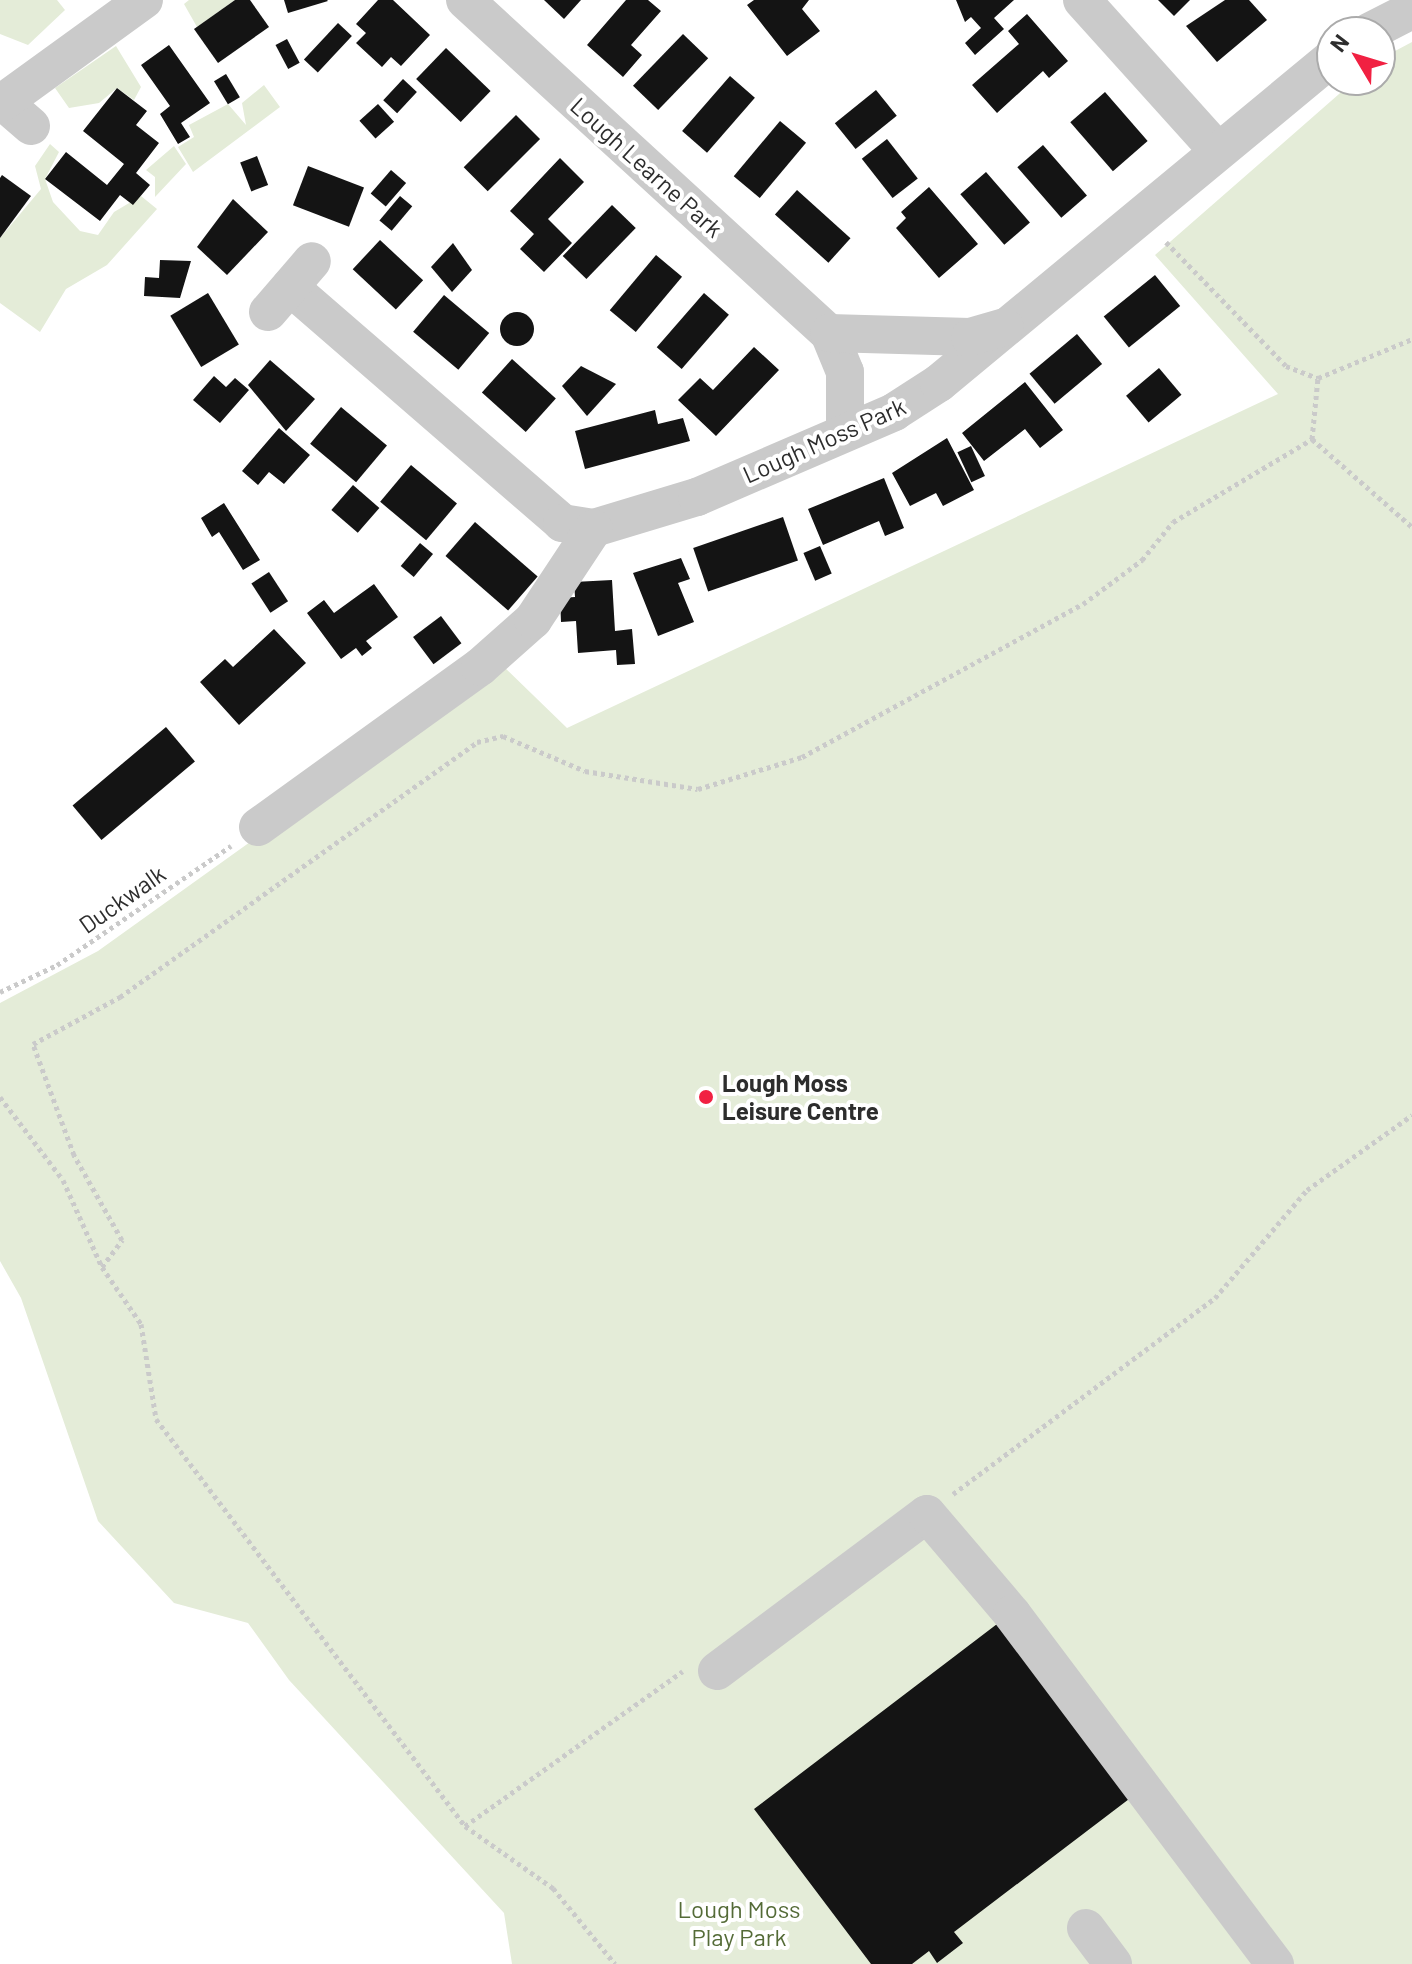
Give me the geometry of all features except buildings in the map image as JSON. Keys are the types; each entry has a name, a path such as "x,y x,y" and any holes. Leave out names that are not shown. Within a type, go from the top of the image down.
{"street":[{"path":"31,126 1,102 100,12 144,0"},
{"name":"Lough Learne Park","path":"465,0 829,333 845,372 845,431"},
{"path":"1082,0 1218,151"},
{"name":"Lough Moss Park","path":"594,528 697,497 905,405 1142,218 1316,71"},
{"path":"258,827 502,648 533,620 594,528 562,523 290,287"},
{"path":"829,333 970,337 1006,327"},
{"path":"717,1671 927,1514 1012,1614 1275,1964"},
{"path":"1086,1928 1113,1964"}],"path":[{"path":"1142,218 1286,366 1318,378 1412,339"},
{"path":"1312,439 1318,378"},
{"path":"1312,439 1412,527"},
{"path":"102,1267 122,1240 74,1155 33,1044 120,997 477,742 503,736 585,771 698,789 802,757 1083,604 1142,560 1173,522 1312,439"},
{"name":"Duckwalk","path":"0,992 57,965 258,827"},
{"path":"0,1097 63,1180 102,1267 141,1324 156,1419 465,1826 553,1888 615,1964"},
{"path":"927,1514 1215,1298 1307,1190 1412,1115"},
{"path":"465,1826 697,1660 717,1671"}],"green space":[{"path":"0,0 57,0 65,10 28,45 0,34"},
{"path":"189,0 235,0 197,27 184,4"},
{"name":"Lough Moss Leisure Centre","path":"1412,42 1412,1964 512,1964 504,1913 289,1680 248,1623 174,1603 98,1521 21,1298 0,1261 0,1003 98,951 500,663 567,728 1278,394 1155,255 1337,96 1396,96 1396,50"},
{"path":"116,46 141,87 134,100 117,88 99,103 69,108 55,88"},
{"path":"264,85 280,107 193,172 178,147 194,137 189,125 228,104 246,125 242,103"},
{"path":"50,144 59,152 45,179 53,202 80,231 98,235 114,212 141,196 157,209 107,265 66,289 40,332 0,303 0,238 41,189 35,166"},
{"path":"174,146 186,164 155,197 155,177 146,170"}],"place":[{"name":"Lough Moss Leisure Centre","path":"706,1097"}],"park label":[{"name":"Lough Moss Play Park","path":"739,1923"}]}
